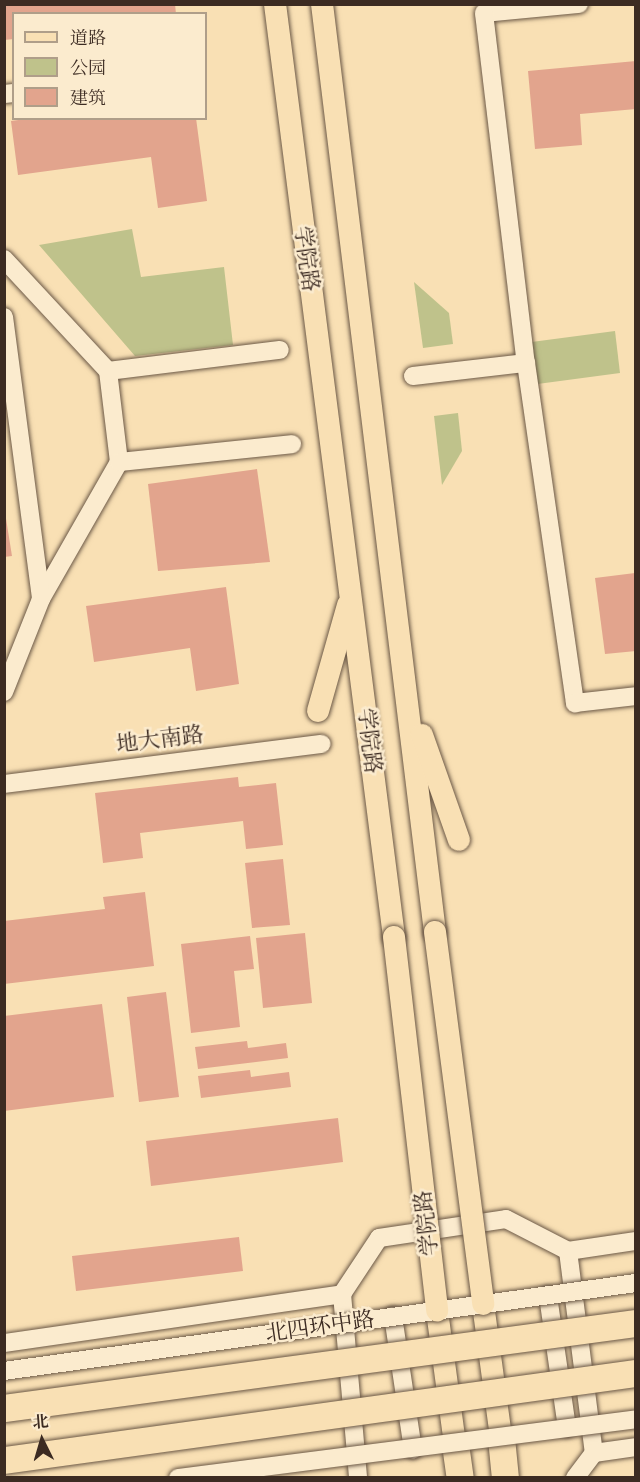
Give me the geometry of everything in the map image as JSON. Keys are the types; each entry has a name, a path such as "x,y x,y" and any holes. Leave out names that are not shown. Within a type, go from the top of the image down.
{"highway":[{"name":"北四环中路","path":"4,1408 636,1323"},
{"path":"4,1460 636,1373"},
{"name":"学院路","path":"501,1438 506,1478"},
{"name":"学院路","path":"455,1444 460,1478"}],"main road":[{"name":"学院路","path":"275,4 394,937 437,1311 455,1444"},
{"name":"学院路","path":"322,4 435,932 501,1438"},
{"path":"318,711 351,595"},
{"path":"408,697 459,840"}],"street":[{"path":"579,4 484,13 526,363 575,702 636,696"},
{"path":"4,260 108,371 119,462 41,599 4,692"},
{"path":"4,317 41,599"},
{"path":"108,371 280,350"},
{"path":"413,376 526,363"},
{"path":"119,462 292,444"},
{"name":"地大南路","path":"4,784 321,744"},
{"path":"358,1478 342,1294 380,1238 506,1219 568,1251 636,1241"},
{"path":"568,1251 594,1453 575,1478"},
{"name":"北四环中路","path":"4,1371 636,1283"},
{"path":"4,1343 342,1294"},
{"path":"548,1296 567,1428"},
{"path":"393,1316 413,1449"},
{"path":"178,1478 636,1419"},
{"path":"594,1453 636,1447"}],"green space":[{"path":"132,229 141,277 224,267 233,345 135,356 39,245"},
{"path":"414,282 449,313 453,344 423,348"},
{"path":"615,331 620,373 530,385 524,343"},
{"path":"458,413 462,451 442,485 434,416"}],"building":[{"path":"4,4 175,4 176,12 12,12 12,39 4,40"},
{"path":"636,61 636,109 580,114 582,145 535,149 528,71"},
{"path":"196,120 207,201 158,208 151,157 18,175 11,121"},
{"path":"257,469 270,562 158,571 148,484"},
{"path":"4,506 12,556 4,557"},
{"path":"635,573 636,651 605,654 595,578"},
{"path":"226,587 239,684 196,691 190,648 94,662 86,606"},
{"path":"238,777 239,787 276,783 283,845 246,849 243,821 140,833 143,858 103,863 95,793"},
{"path":"283,859 290,925 252,928 245,863"},
{"path":"145,892 154,966 4,984 4,921 105,909 103,897"},
{"path":"305,933 312,1003 263,1008 256,938"},
{"path":"250,936 254,969 234,971 240,1027 191,1033 181,944"},
{"path":"166,992 179,1097 139,1102 127,997"},
{"path":"102,1004 114,1097 4,1111 4,1016"},
{"path":"247,1041 248,1048 286,1043 288,1058 198,1069 195,1047"},
{"path":"250,1070 251,1077 289,1072 291,1087 201,1098 198,1076"},
{"path":"338,1118 343,1162 151,1186 146,1141"},
{"path":"239,1237 243,1271 76,1291 72,1256"}]}
